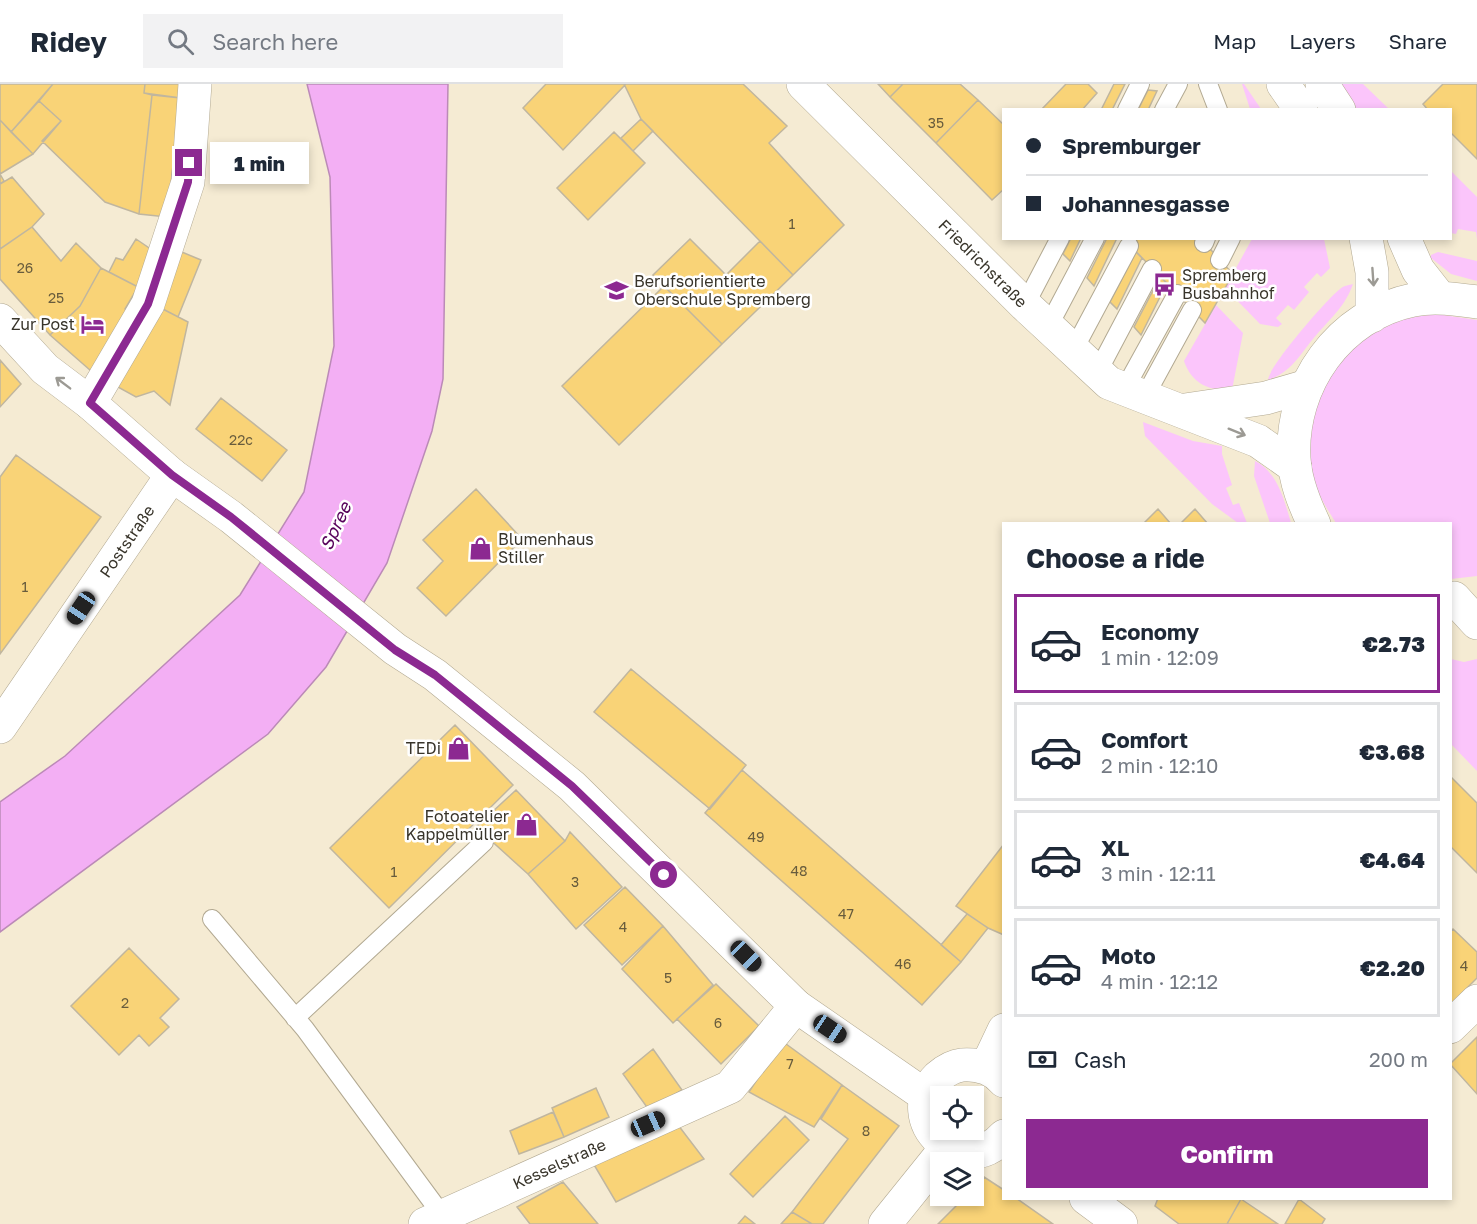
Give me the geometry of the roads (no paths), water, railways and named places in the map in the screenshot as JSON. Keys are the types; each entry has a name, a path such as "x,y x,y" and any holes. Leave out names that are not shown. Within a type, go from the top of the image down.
{"street":[{"path":"90,403 148,304 188,182 195,84"},
{"name":"Friedrichstraße","path":"803,84 1073,351 1122,387 1258,441 1295,467"},
{"path":"1284,84 1300,108"},
{"path":"1322,84 1338,108"},
{"path":"1366,240 1372,272 1372,316"},
{"path":"1405,240 1418,270 1440,298"},
{"path":"1313,522 1301,496 1295,467 1295,423 1316,367 1335,343 1372,316 1413,300 1440,298 1477,302"},
{"path":"0,320 45,369 90,403 172,475 231,517 395,650 435,675 572,786 796,1006 926,1096"},
{"name":"Friedrichstraße","path":"1183,410 1266,398 1307,386"},
{"name":"Poststraße","path":"0,727 172,475"},
{"path":"1461,596 1477,623"},
{"path":"1452,1025 1477,1000"},
{"name":"Kesselstraße","path":"434,1220 730,1088 796,1006"},
{"path":"1002,1040 995,1074 972,1064 957,1065 943,1072 933,1082 926,1096 925,1111 928,1125 936,1138 947,1148 962,1152 977,1152 991,1148 1002,1139"},
{"path":"885,1224 947,1148"},
{"path":"1089,1200 1121,1224"}],"lane":[{"path":"1128,108 1140,84"},
{"path":"1165,108 1178,84"},
{"path":"1202,108 1210,88"},
{"path":"1210,88 1217,108"},
{"path":"1036,316 1059,240"},
{"path":"1036,316 1093,240"},
{"path":"1220,260 1230,240"},
{"path":"1073,351 1129,246"},
{"path":"1122,387 1152,268"},
{"path":"1122,387 1177,294"},
{"path":"1122,387 1192,310"},
{"path":"295,1018 484,842"},
{"path":"212,919 295,1018 436,1203 434,1220"}],"water":[{"name":"Spree","path":"307,84 448,84 443,379 432,431 387,563 326,667 268,734 0,932 0,802 65,756 240,595 304,492 334,346 330,177"}],"place":[{"name":"Spremberg Busbahnhof","path":"1164,284"},
{"name":"Berufsorientierte Oberschule Spremberg","path":"616,290"},
{"name":"Zur Post","path":"93,324"},
{"name":"Blumenhaus Stiller","path":"480,548"},
{"name":"TEDi","path":"459,748"},
{"name":"Fotoatelier Kappelmüller","path":"527,825"}]}
